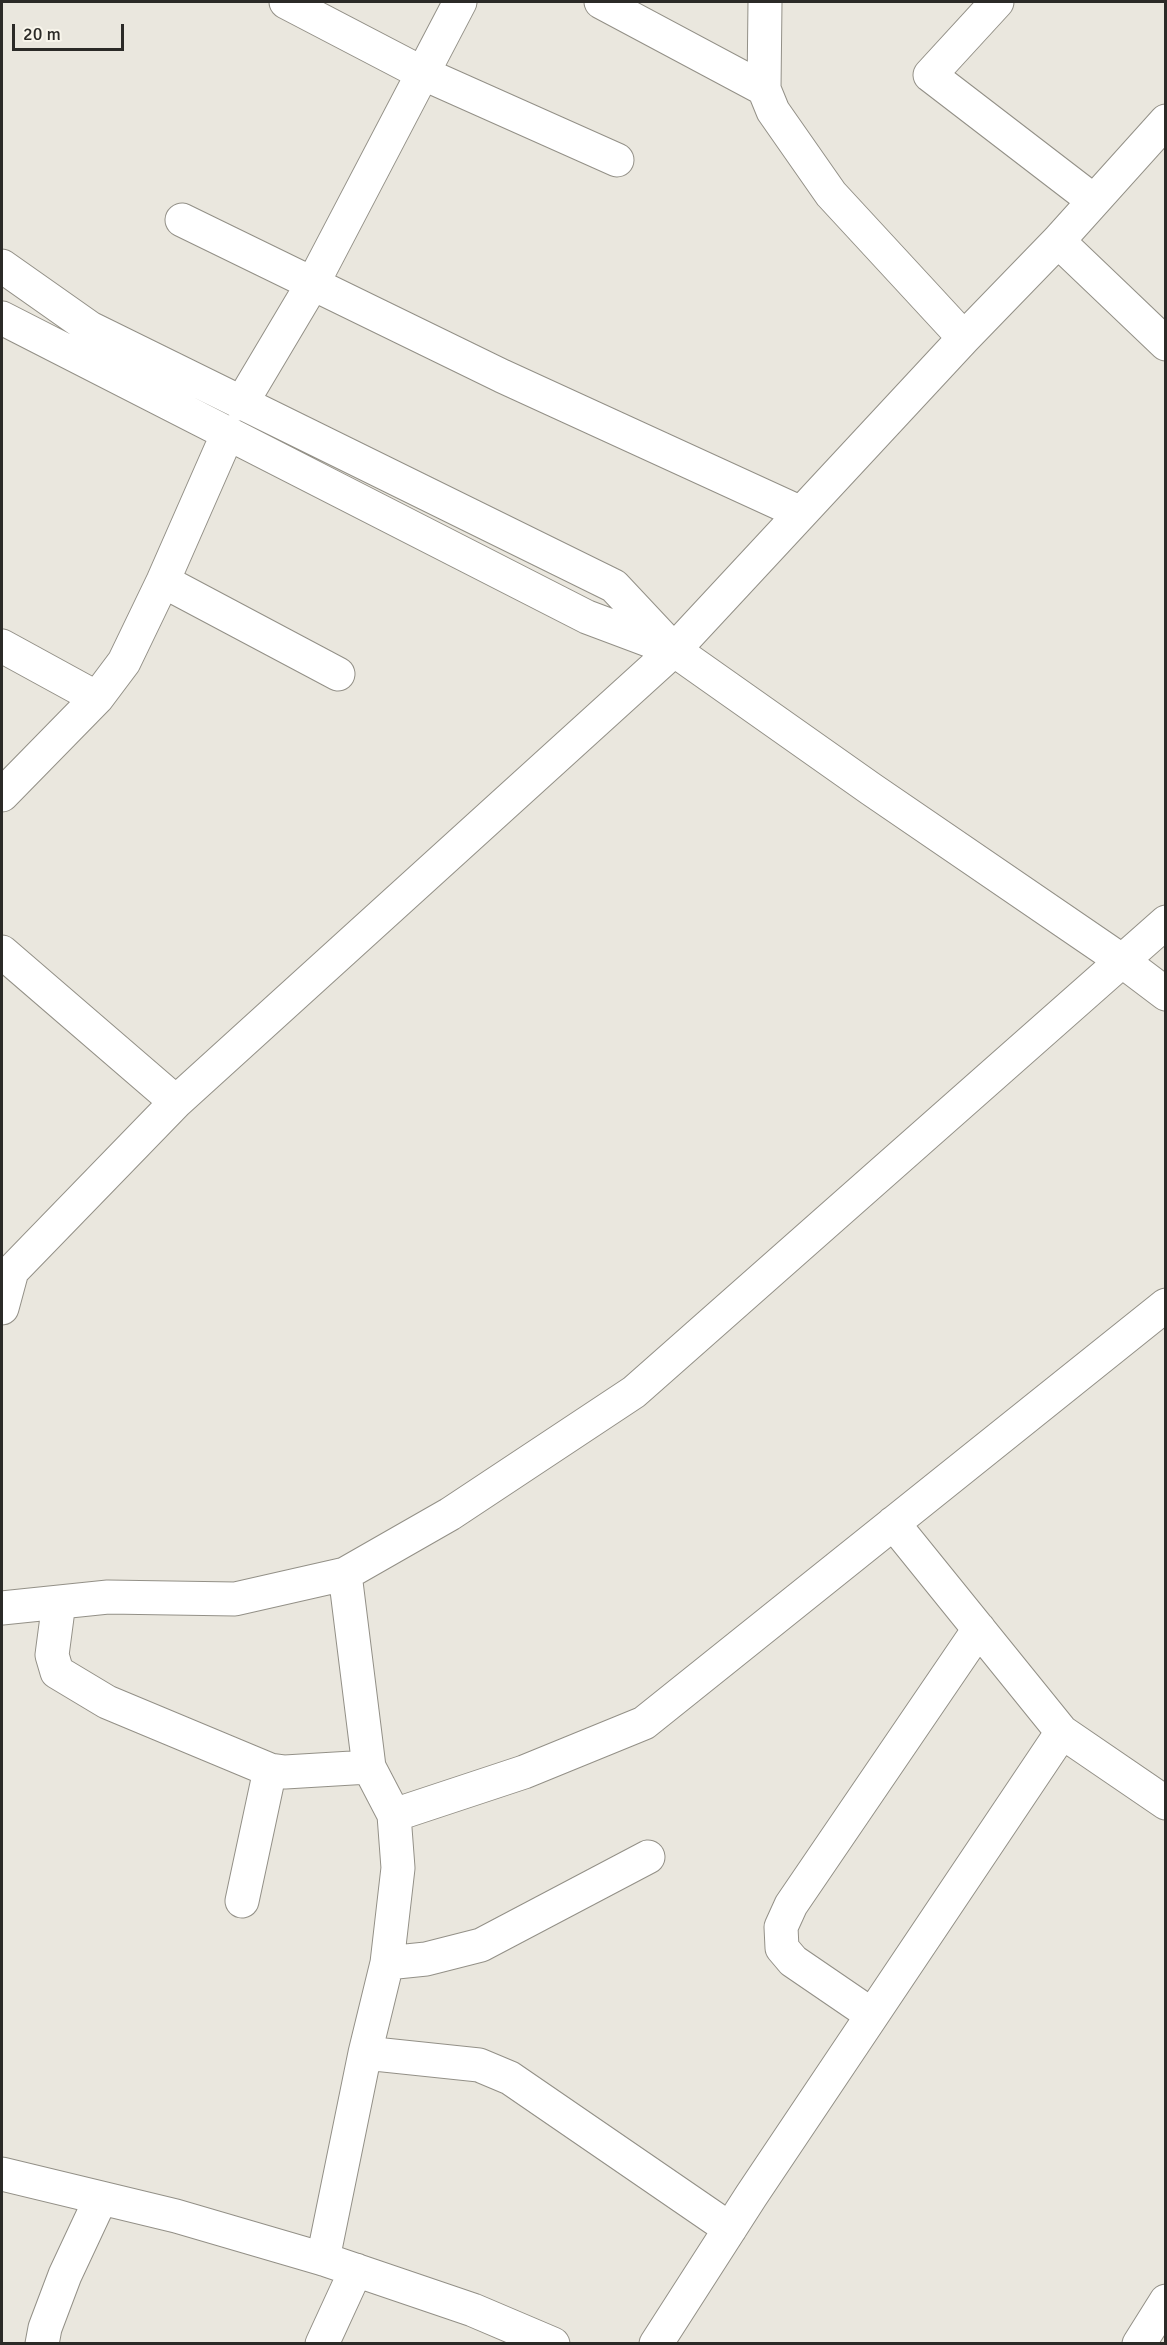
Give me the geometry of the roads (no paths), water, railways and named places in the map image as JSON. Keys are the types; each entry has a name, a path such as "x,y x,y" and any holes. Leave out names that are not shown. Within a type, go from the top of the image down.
{"street":[{"path":"286,2 422,73 617,160"},
{"path":"241,404 313,283 460,2"},
{"path":"601,2 764,89"},
{"path":"765,2 764,89 774,111 831,194 964,338"},
{"path":"997,2 930,75 1094,201"},
{"path":"2,1308 7,1266 176,1102 674,650 964,338 1058,242 1166,121"},
{"path":"182,220 502,376 801,513"},
{"path":"1058,242 1166,344"},
{"path":"2,266 90,328 614,586 674,650 871,789 1121,960 1166,994"},
{"path":"2,318 586,617 674,650"},
{"path":"2,795 97,698 124,662 163,581 228,434"},
{"path":"163,581 338,674"},
{"path":"2,646 97,698"},
{"path":"2,1608 108,1597 235,1599 345,1574 450,1514 634,1392 1166,922"},
{"path":"2,952 176,1102"},
{"path":"394,1815 524,1772 644,1723 1166,1305"},
{"path":"893,1523 1062,1732 1166,1803"},
{"path":"323,2259 365,2053 387,1963 398,1868 394,1815 369,1767 345,1574"},
{"path":"59,1602 52,1655 57,1671 107,1702 270,1770 285,1772 369,1767"},
{"path":"872,2015 793,1960 782,1948 781,1927 790,1905 979,1629"},
{"path":"656,2343 1062,1732"},
{"path":"242,1901 270,1770"},
{"path":"387,1963 426,1959 481,1945 648,1857"},
{"path":"365,2053 479,2065 510,2078 730,2229"},
{"path":"2,2174 176,2216 323,2259 473,2310 553,2343"},
{"path":"42,2343 45,2328 65,2275 101,2198"},
{"path":"322,2343 356,2270"},
{"path":"1139,2343 1166,2301"}]}
